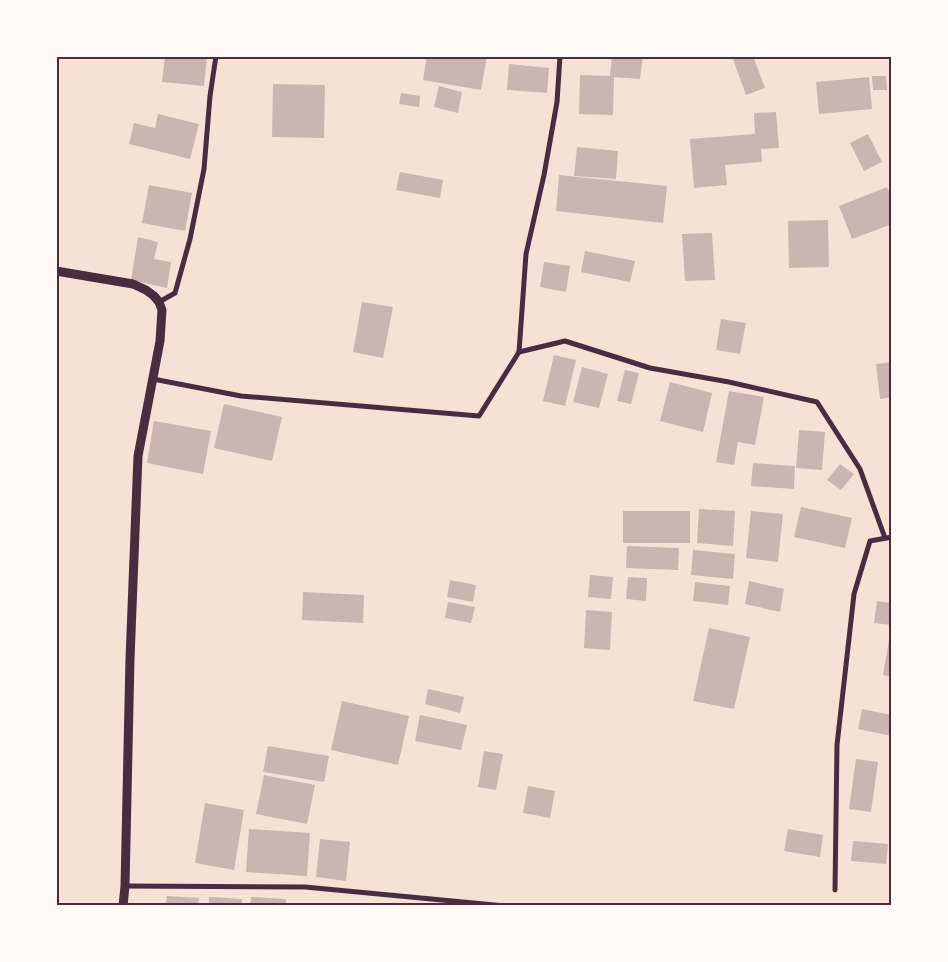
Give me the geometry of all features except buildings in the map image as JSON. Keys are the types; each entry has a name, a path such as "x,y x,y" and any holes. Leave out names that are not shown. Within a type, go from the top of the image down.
{"street":[{"path":"159,302 175,293 190,239 204,169 210,96 216,56"},
{"path":"154,379 241,396 480,416 519,352 526,254 544,175 557,102 560,56"},
{"path":"56,271 133,284 146,290 159,302 162,310 160,341 154,379 138,456 123,906"},
{"path":"519,352 565,341 650,368 729,382 817,402 860,469 885,538"},
{"path":"835,890 837,746 854,594 870,540 892,537"},
{"path":"125,886 305,887 505,906"}]}
